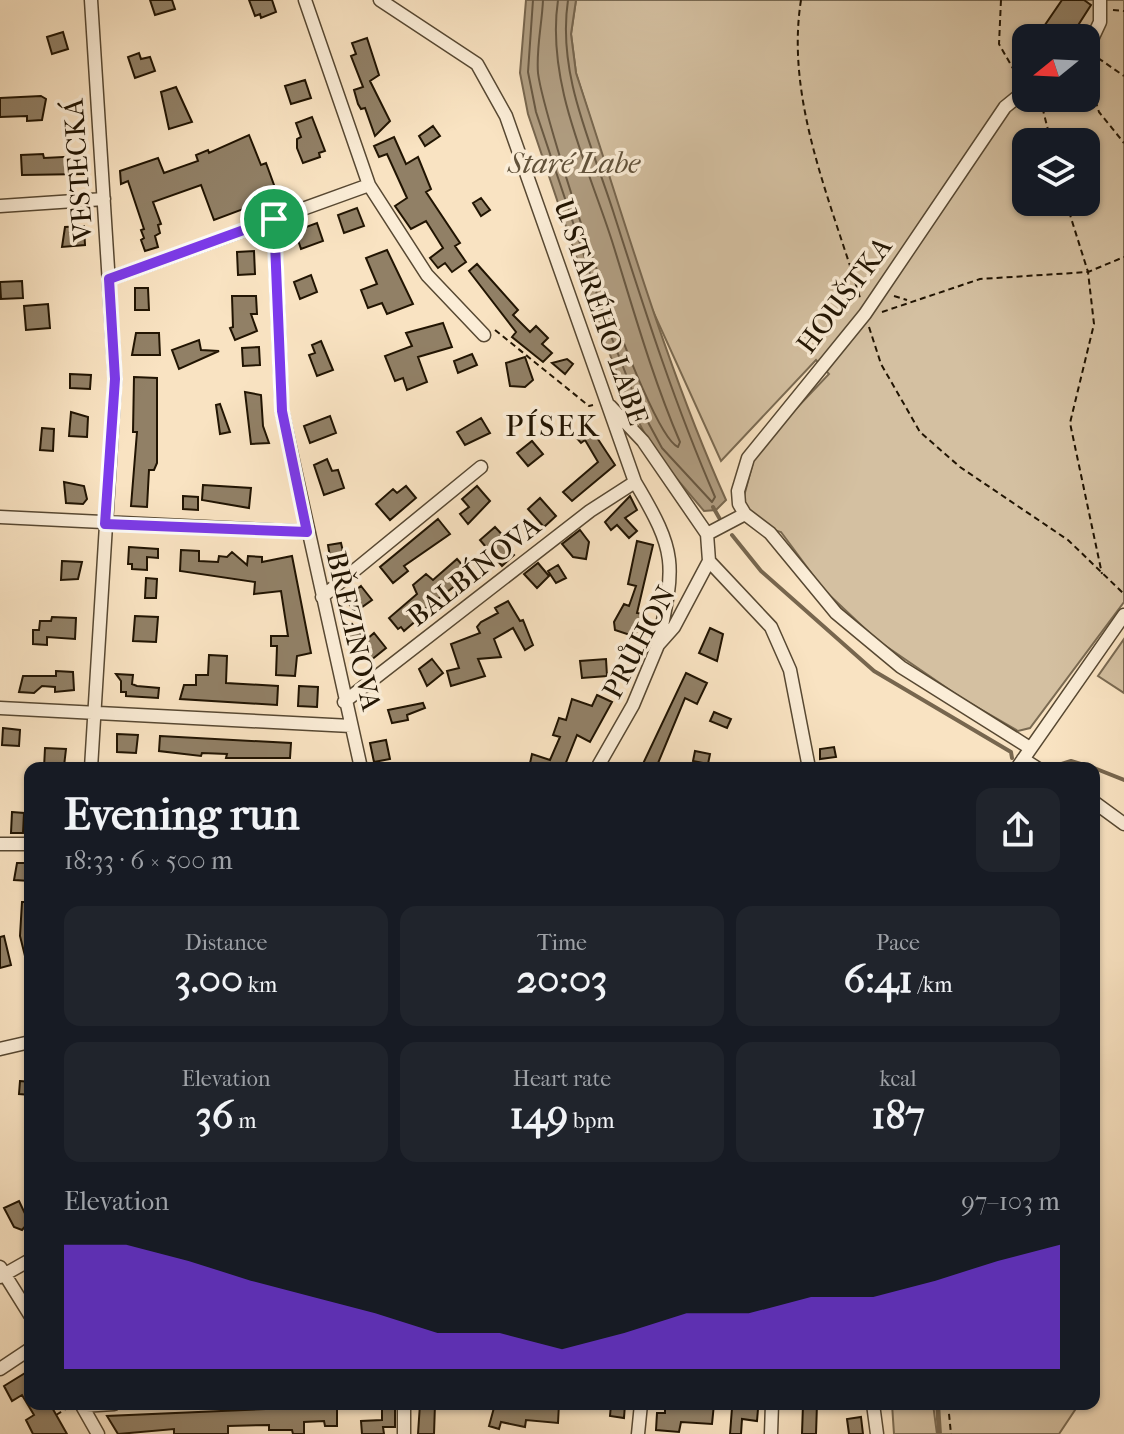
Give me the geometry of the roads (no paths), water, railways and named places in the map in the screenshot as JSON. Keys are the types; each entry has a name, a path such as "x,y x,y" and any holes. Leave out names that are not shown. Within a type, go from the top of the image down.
{"street":[{"name":"VESTECKÁ","path":"91,0 115,379 91,762"},
{"path":"305,0 369,185 427,275 484,335"},
{"name":"U STARÉHO LABE","path":"380,0 477,64 492,87 531,184 635,482 663,529 671,554 670,588 658,645"},
{"path":"1099,24 1100,0"},
{"name":"HOUŠTKA","path":"745,514 739,504 738,480 748,458 866,316 1005,107 1012,101"},
{"path":"109,279 369,185"},
{"path":"0,206 104,199"},
{"name":"BŘEZINOVA","path":"274,219 282,411 360,762"},
{"path":"606,401 643,441 707,534 709,561 771,627 790,670 808,762"},
{"path":"322,597 481,467"},
{"name":"BALBÍNOVA","path":"344,702 565,530 635,482"},
{"path":"707,534 745,514 770,533 836,613 901,667 1023,758 1124,615"},
{"path":"0,517 307,532"},
{"name":"PRŮHON","path":"600,762 633,705 658,645 674,627 709,561"},
{"path":"0,708 351,726"},
{"path":"1100,806 1124,824"},
{"path":"0,844 24,844"},
{"path":"0,1049 24,1043"},
{"path":"24,1263 1,1273 24,1306"},
{"path":"0,1369 24,1353"},
{"path":"85,1410 98,1434"},
{"path":"404,1410 404,1434"},
{"path":"638,1434 640,1410"},
{"path":"771,1434 772,1410"},
{"path":"874,1410 877,1434"}],"water":[{"name":"Staré Labe","path":"526,0 576,0 571,34 576,73 664,342 726,500 716,510 704,511 655,453 629,404 604,339 528,114 520,73"}],"waterway":[{"path":"713,507 721,521"},
{"path":"732,535 761,571 874,671 1011,752 1012,758"},
{"path":"1068,762 1074,762"},
{"path":"1100,770 1124,780"},
{"path":"937,1410 939,1434"}],"district":[{"name":"PÍSEK","path":"553,426"}]}
